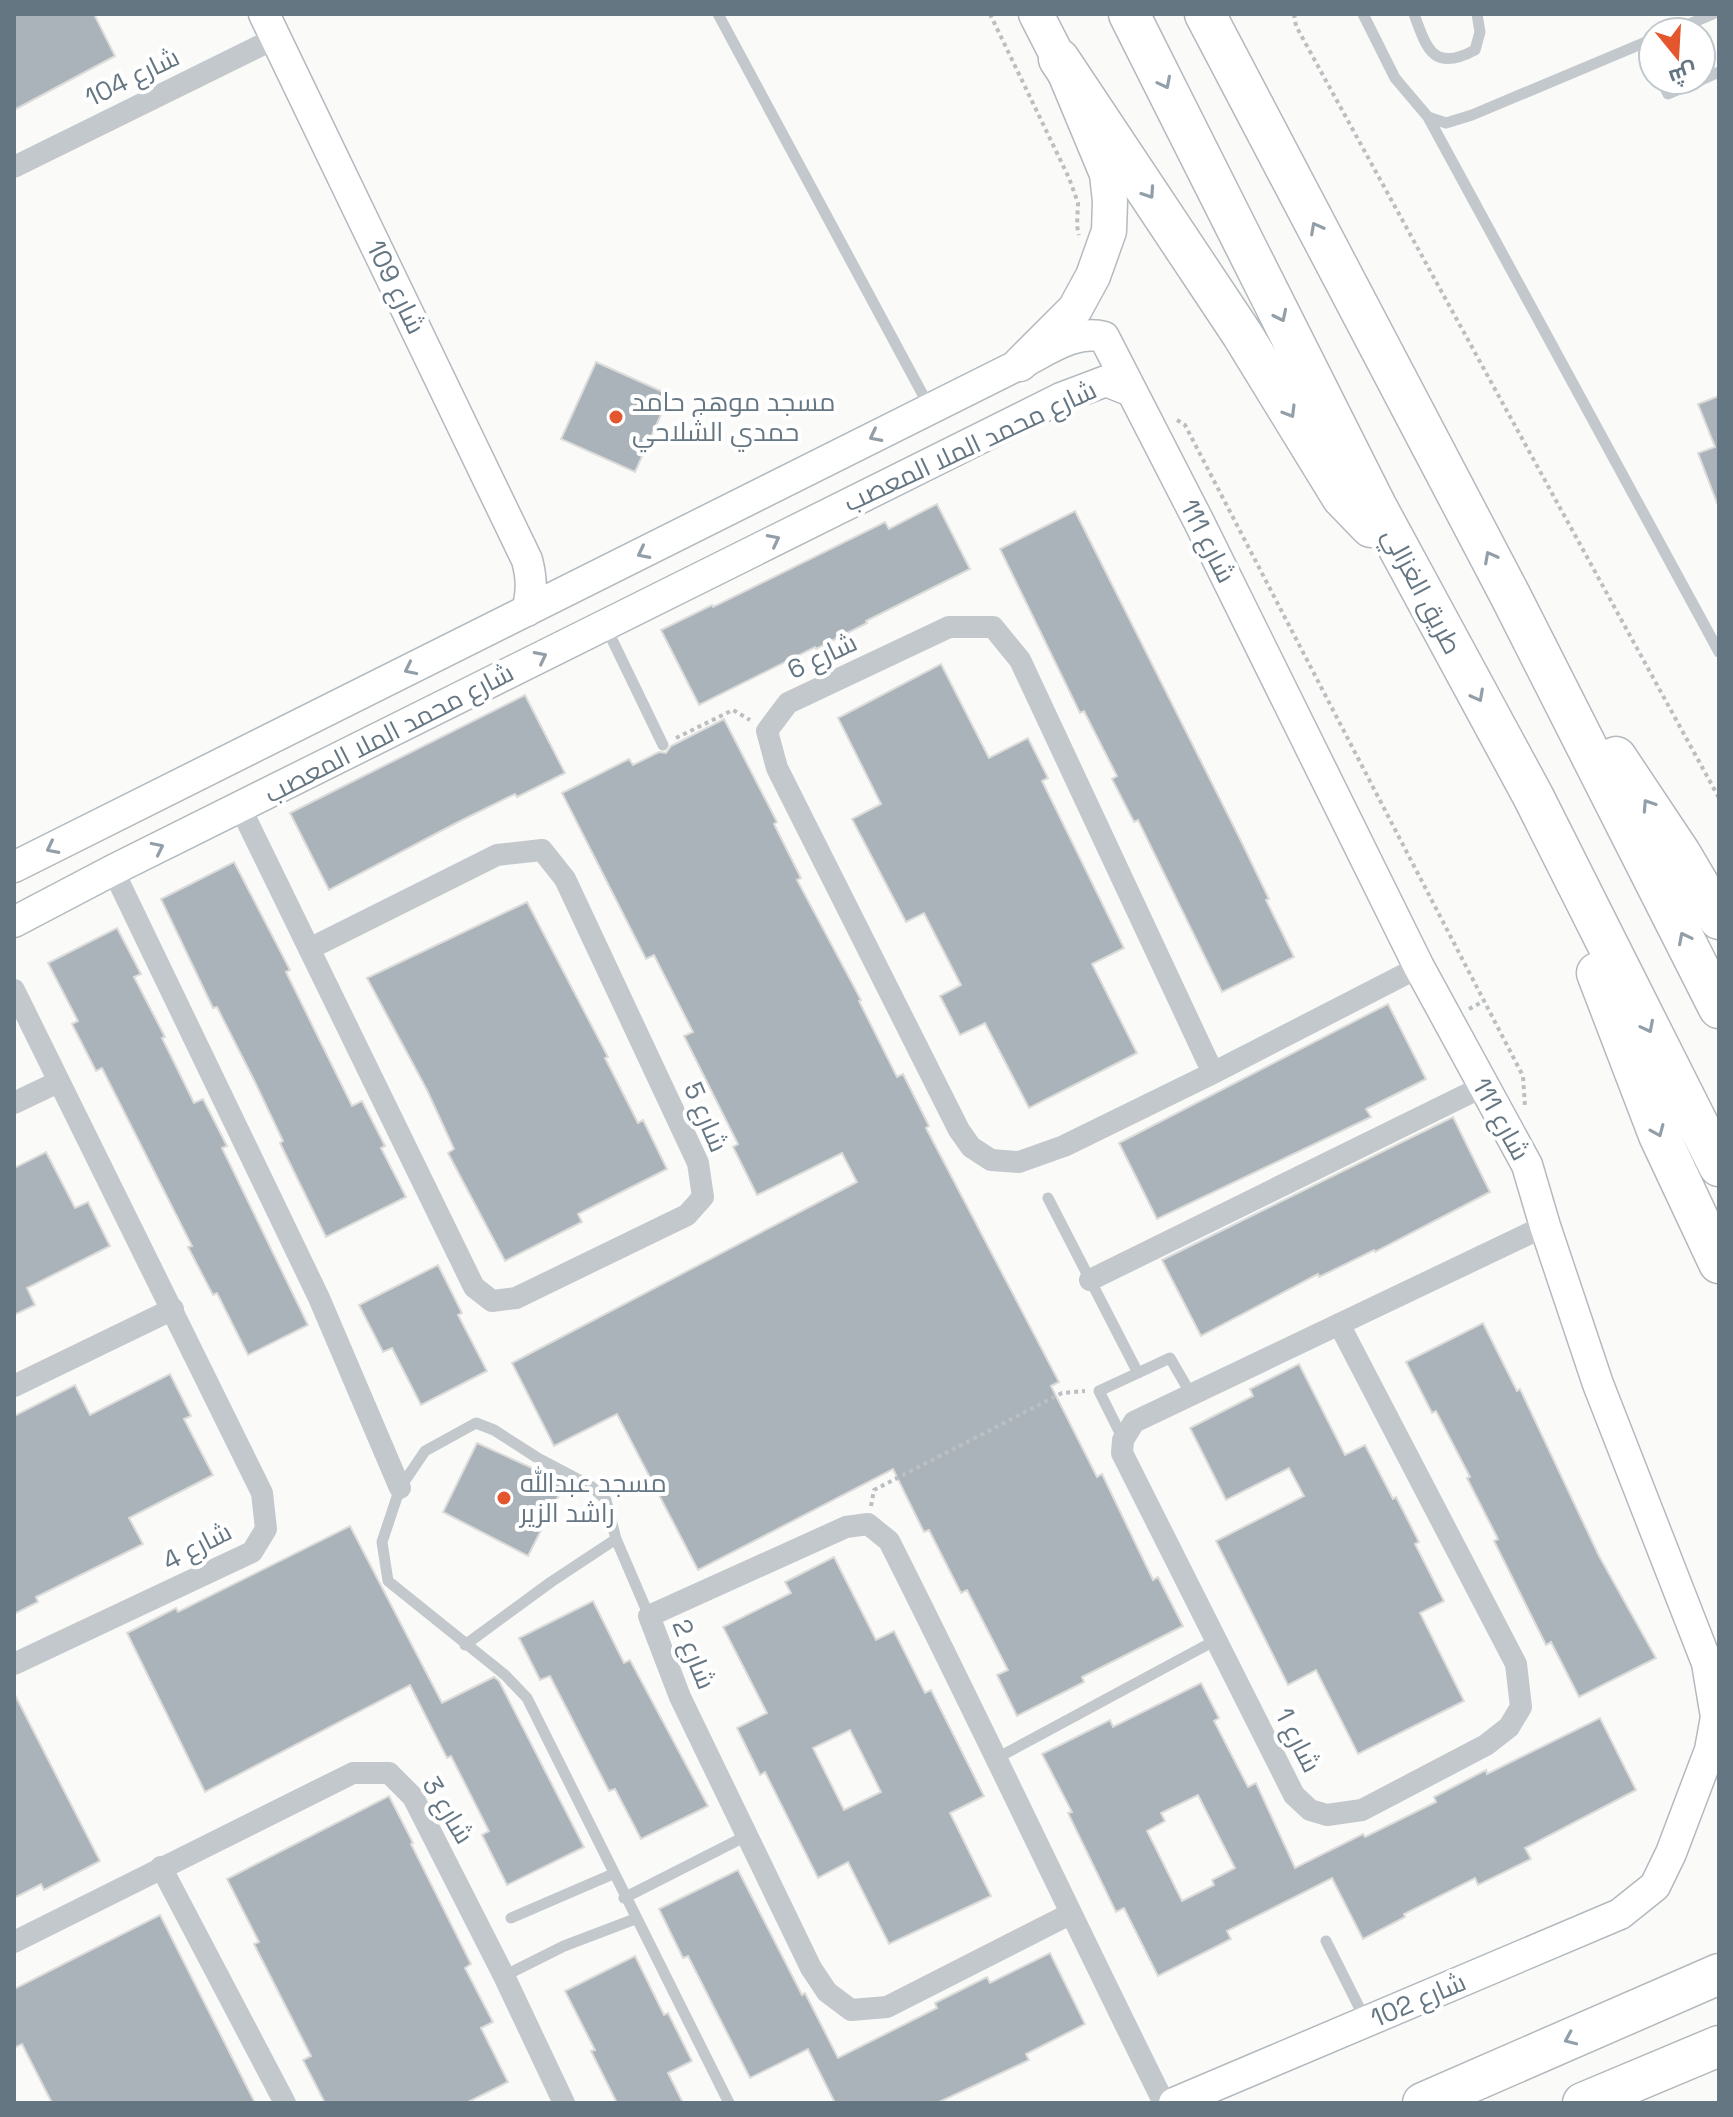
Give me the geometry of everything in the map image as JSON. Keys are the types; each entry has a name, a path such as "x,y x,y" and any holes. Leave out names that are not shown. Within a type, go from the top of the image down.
{"highway":[{"name":"طريق الغزالي","path":"1129,14 1406,563 1533,796 1719,1166"},
{"path":"1205,14 1510,595 1719,1008"},
{"path":"1059,59 1242,334 1342,497 1406,563"},
{"path":"1510,595 1680,853 1719,919"},
{"path":"1533,796 1631,1067 1719,1263"},
{"path":"1680,853 1719,902"},
{"path":"1632,2012 1719,1960"},
{"path":"1423,2103 1719,1974"},
{"path":"1583,2103 1719,2046"}],"main road":[{"path":"1020,364 1075,309 1093,276 1109,231 1107,174 1059,59 1036,14"}],"street":[{"name":"شارع 104","path":"14,167 270,26"},
{"name":"شارع 109","path":"270,26 527,560 532,579 527,611"},
{"name":"شارع محمد الملا المعصب","path":"14,867 1079,336 1104,337 1131,391"},
{"name":"شارع محمد الملا المعصب","path":"14,922 950,452 1091,385 1106,381 1131,391"},
{"name":"شارع 111","path":"1131,391 1419,967 1527,1165 1598,1384 1707,1663 1716,1717 1710,1750 1671,1853 1655,1886"},
{"path":"930,408 950,452"},
{"path":"527,560 543,574 575,587"},
{"name":"شارع 6","path":"767,731 788,703 949,627 993,627 1020,660 1213,1073"},
{"path":"767,731 777,768 959,1130 971,1147 991,1160 1019,1162 1064,1146 1419,967"},
{"name":"شارع 5","path":"240,807 309,949 474,1287 492,1301 516,1298 687,1215 703,1197 698,1163 565,879 542,850 497,855 309,949"},
{"path":"113,870 319,1298 400,1488"},
{"name":"شارع 4","path":"14,990 262,1493 266,1529 252,1552 14,1664"},
{"path":"14,1103 58,1082"},
{"path":"1090,1280 1482,1087"},
{"path":"1123,1440 1134,1422 1545,1226"},
{"path":"14,1386 173,1309"},
{"name":"شارع 1","path":"1123,1440 1122,1453 1294,1795 1310,1810 1327,1815 1362,1810 1486,1745 1509,1727 1521,1707 1516,1664 1339,1324"},
{"path":"868,1524 889,1541 1164,2103"},
{"name":"شارع 2","path":"868,1524 846,1527 649,1616 680,1697 811,1968 827,1992 851,2010 887,2007 1070,1914"},
{"name":"شارع 3","path":"14,1942 353,1773 389,1773 413,1797 564,2103"},
{"path":"161,1867 285,2103"},
{"name":"شارع 102","path":"1174,2103 1620,1914 1655,1886"}],"lane":[{"path":"718,14 930,408"},
{"path":"1363,14 1395,78 1428,117 1719,652"},
{"path":"1414,14 1425,44 1435,56 1447,59 1475,50 1480,32 1477,14"},
{"path":"1428,117 1446,123 1472,115 1637,46"},
{"path":"604,625 663,745"},
{"path":"1048,1198 1138,1373"},
{"path":"1123,1440 1099,1391 1170,1358 1191,1394"},
{"path":"649,1616 616,1539 606,1500 591,1486 494,1430 476,1423 425,1451 400,1488 382,1542 388,1581 505,1675 527,1698 624,1898 729,2103"},
{"path":"465,1645 616,1539"},
{"path":"997,1758 1216,1640"},
{"path":"624,1898 746,1836"},
{"path":"511,1918 613,1874"},
{"path":"504,1976 564,1946 635,1919"},
{"path":"1326,1941 1367,2022"}],"path":[{"path":"999,14 991,16 1078,203 1077,231 1088,250 1093,276"},
{"path":"1294,14 1296,26 1719,798"},
{"path":"1174,418 1185,425 1523,1076 1525,1120"},
{"path":"663,745 733,710 767,731"},
{"path":"868,1524 874,1490 1062,1393 1099,1391"}],"building":[{"path":"14,14 94,14 115,56 14,110"},
{"name":"مسجد موهج حامد حمدي الشلاحي","path":"596,362 670,395 635,472 561,439"},
{"path":"1719,396 1717,503 1698,453 1715,447 1698,404"},
{"path":"937,504 970,569 816,649 699,705 661,630 885,522 889,529"},
{"path":"1075,511 1240,839 1294,957 1222,992 1138,820 1134,822 1112,779 1117,776 1084,711 1080,713 1000,549"},
{"path":"941,664 989,758 1028,738 1048,778 1042,781 1124,948 1092,964 1137,1053 1029,1108 985,1023 960,1035 940,996 961,985 924,913 906,922 852,819 881,804 838,718"},
{"path":"525,695 565,773 458,822 329,890 290,813"},
{"path":"724,719 777,822 774,824 801,878 797,880 861,1000 897,1077 903,1074 929,1126 926,1128 1059,1382 1051,1386 1097,1477 1102,1474 1153,1580 1158,1577 1183,1626 1082,1677 1084,1682 1017,1716 997,1675 1008,1670 967,1590 961,1593 929,1530 924,1532 893,1469 698,1570 617,1414 554,1446 512,1363 857,1182 842,1153 757,1195 733,1147 738,1144 684,1036 693,1032 654,955 646,959 562,793 629,759 633,765 659,752 666,753 671,746"},
{"path":"234,862 290,970 286,972 352,1106 362,1101 406,1197 326,1237 280,1143 283,1141 254,1080 217,1007 213,1008 161,899"},
{"path":"527,902 608,1057 605,1058 638,1123 643,1120 667,1169 578,1214 582,1222 505,1261 448,1153 454,1149 427,1090 367,978"},
{"path":"117,928 141,974 134,977 165,1037 162,1038 194,1103 203,1099 227,1146 222,1148 308,1325 248,1355 217,1293 213,1295 188,1247 192,1246 102,1068 96,1071 72,1024 78,1021 48,963"},
{"path":"1388,1004 1426,1079 1366,1109 1371,1117 1157,1219 1119,1143"},
{"path":"1453,1117 1490,1192 1375,1252 1319,1277 1318,1274 1201,1336 1162,1260"},
{"path":"46,1152 75,1208 88,1202 110,1246 27,1288 35,1305 14,1315 14,1168"},
{"path":"438,1265 462,1313 458,1315 487,1371 421,1405 392,1348 383,1352 359,1305"},
{"path":"1483,1323 1517,1391 1520,1389 1599,1556 1656,1658 1579,1697 1551,1642 1546,1645 1494,1541 1498,1539 1467,1478 1470,1477 1406,1362"},
{"path":"1299,1364 1345,1455 1365,1445 1419,1542 1415,1544 1444,1601 1420,1613 1464,1701 1358,1754 1316,1670 1288,1685 1216,1541 1304,1496 1289,1468 1226,1500 1190,1428 1253,1396 1250,1389"},
{"path":"170,1374 191,1416 184,1419 213,1475 129,1518 143,1544 36,1597 38,1602 14,1614 14,1416 75,1385 90,1415"},
{"name":"مسجد عبدالله راشد الزير","path":"477,1443 565,1483 528,1556 443,1512"},
{"path":"350,1526 442,1703 494,1677 499,1681 584,1847 507,1885 482,1835 489,1831 410,1685 205,1792 127,1633 176,1608 178,1612"},
{"path":"834,1557 876,1640 894,1631 925,1693 931,1690 984,1796 950,1813 991,1896 889,1944 848,1862 818,1878 765,1772 760,1775 737,1728 767,1713 723,1627 791,1593 785,1582","holes":["850,1730 881,1792 844,1810 813,1748"]},
{"path":"593,1601 624,1663 630,1660 708,1806 641,1839 615,1789 609,1791 550,1676 540,1680 519,1638"},
{"path":"1201,1683 1219,1718 1214,1721 1248,1787 1256,1783 1295,1868 1436,1802 1434,1797 1486,1770 1487,1774 1600,1718 1636,1790 1525,1848 1531,1859 1478,1885 1475,1878 1363,1939 1332,1878 1227,1931 1231,1939 1158,1976 1124,1908 1116,1912 1068,1813 1072,1812 1042,1754 1110,1720 1113,1727","holes":["1198,1795 1235,1868 1212,1880 1214,1885 1182,1901 1147,1831 1165,1821 1161,1813"]},
{"path":"14,1693 100,1861 44,1890 41,1884 14,1898"},
{"path":"389,1796 471,1964 465,1968 493,2022 481,2028 508,2082 466,2103 325,2103 303,2060 311,2056 254,1944 259,1942 227,1879"},
{"path":"738,1870 838,2058 937,2008 935,2003 987,1977 990,1983 1050,1953 1085,2024 1026,2054 1029,2060 937,2103 835,2103 808,2049 750,2078 688,1956 683,1958 659,1909"},
{"path":"160,1915 255,2103 52,2103 22,2044 14,2048 14,1989"},
{"path":"635,1956 664,2015 668,2013 692,2061 668,2073 683,2103 617,2103 565,1991"}],"place":[{"name":"مسجد موهج حامد حمدي الشلاحي","path":"616,417"},
{"name":"مسجد عبدالله راشد الزير","path":"504,1498"}]}
